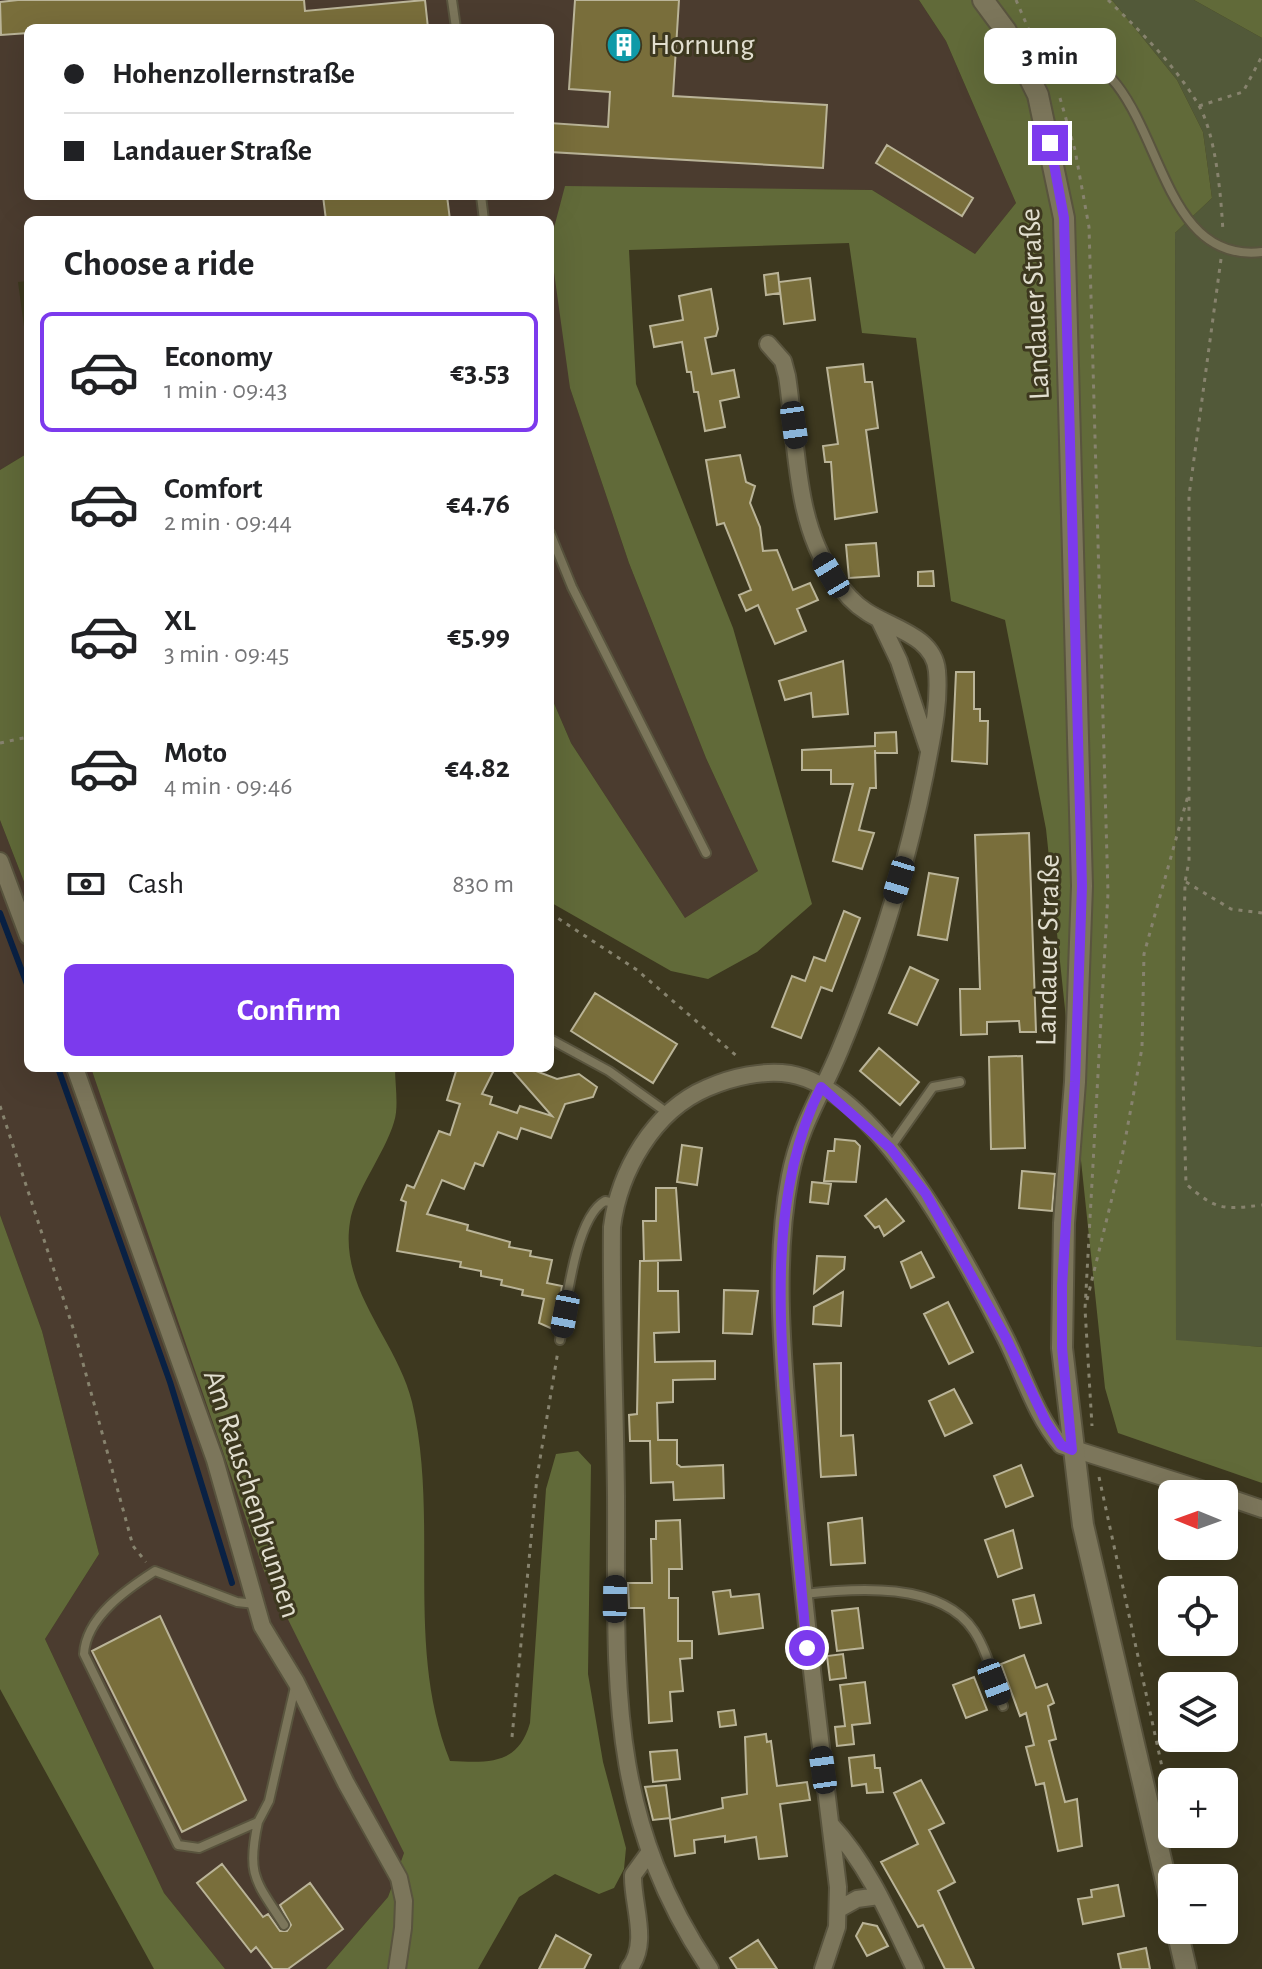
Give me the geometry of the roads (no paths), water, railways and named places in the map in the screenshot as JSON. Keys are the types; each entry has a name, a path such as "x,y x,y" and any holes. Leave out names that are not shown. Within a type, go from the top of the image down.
{"main road":[{"name":"Landauer Straße","path":"983,0 1019,54 1038,95 1064,218 1082,886 1075,1082 1062,1286 1062,1348 1083,1525 1162,1864"},
{"path":"1180,1944 1186,1969"}],"street":[{"path":"768,344 783,361 787,376 807,510 823,560 843,589 863,610 915,638 932,654 936,664 936,710 907,856 885,927 838,1053 798,1143 784,1235 784,1355 802,1594 839,1909 823,1969"},
{"path":"879,619 899,661 929,753"},
{"path":"0,861 24,925"},
{"name":"Am Rauschenbrunnen","path":"76,1072 215,1460 262,1626 296,1682 346,1783 399,1878 404,1901 397,1969"},
{"path":"710,1969 677,1916 649,1853 619,1722 614,1628 611,1275 615,1203 630,1163 669,1114 702,1090 756,1074 792,1074 821,1087 890,1148 943,1223 1055,1438 1072,1450 1174,1480"},
{"path":"1238,1501 1262,1509"},
{"path":"831,1825 846,1842 879,1896 915,1969"},
{"path":"629,1969 637,1956 640,1942 633,1875 649,1853"},
{"path":"839,1909 857,1899 879,1896"}],"lane":[{"path":"452,0 455,24"},
{"path":"1019,54 1057,50 1082,58 1117,83 1144,131 1177,203 1194,224 1223,246 1249,254 1262,252"},
{"path":"554,543 572,587 706,853"},
{"path":"554,1041 609,1071 669,1114"},
{"path":"890,1148 933,1087 960,1082"},
{"path":"560,1340 575,1262 590,1215 605,1201 615,1203"},
{"path":"256,1604 237,1602 155,1571 129,1588 95,1624 85,1639 84,1654 178,1845 199,1848 258,1822"},
{"path":"802,1594 852,1589 893,1590 959,1614 976,1634 1003,1706"},
{"path":"284,1925 254,1878 250,1859 258,1822 269,1801 296,1682"}],"waterway":[{"path":"0,913 24,976"},
{"path":"59,1072 170,1382 232,1583"}],"place":[{"name":"Hornung","path":"624,45"}]}
